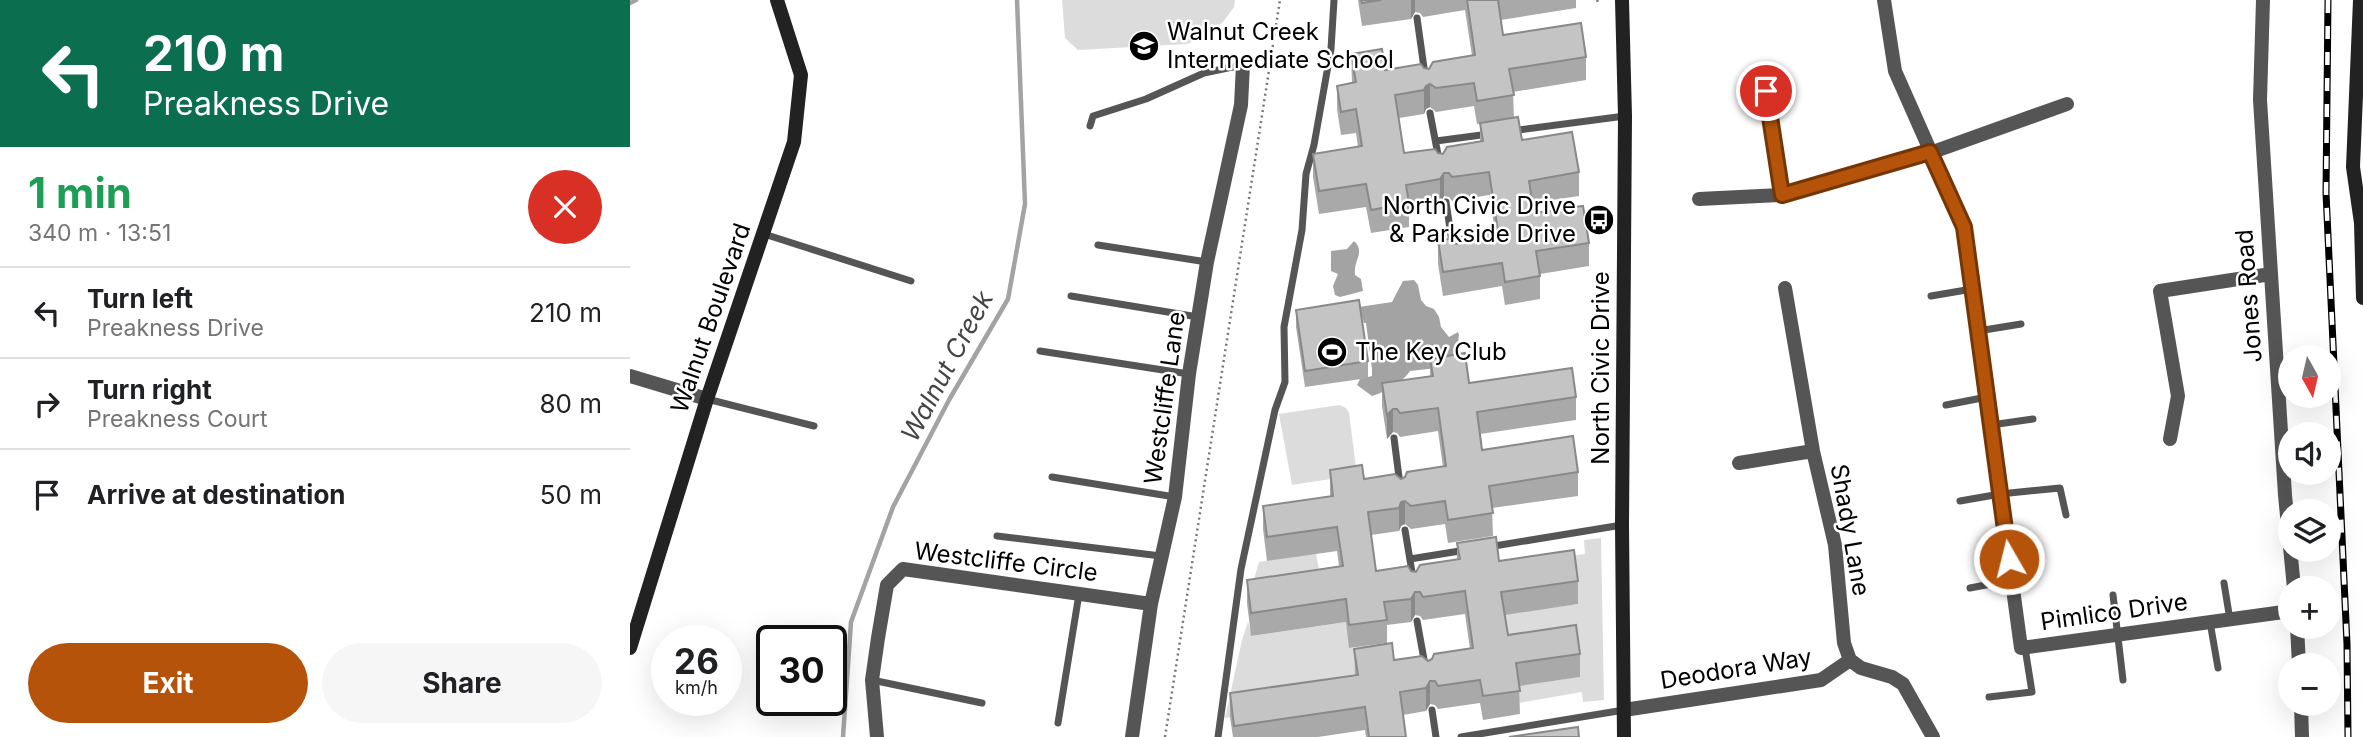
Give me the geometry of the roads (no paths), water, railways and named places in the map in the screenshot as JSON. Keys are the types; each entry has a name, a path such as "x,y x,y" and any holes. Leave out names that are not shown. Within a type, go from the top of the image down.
{"main road":[{"name":"Walnut Boulevard","path":"630,648 708,399 794,142 801,75 777,0"},
{"name":"North Civic Drive","path":"1622,0 1625,116 1622,525 1624,737"},
{"path":"2360,0 2353,167 2362,221 2363,298"}],"street":[{"name":"Pimlico Drive","path":"1884,0 1895,71 1964,227 2021,648 2278,613"},
{"name":"Jones Road","path":"2263,0 2260,100 2285,495 2293,576"},
{"name":"Westcliffe Lane","path":"1132,737 1151,604 1175,497 1189,374 1207,262 1241,105 1243,65"},
{"path":"1766,91 1782,195"},
{"path":"1699,200 1782,195 1930,152 2067,104"},
{"path":"2170,439 2178,397 2160,291 2271,274"},
{"name":"Shady Lane","path":"1785,288 1813,451 1835,545 1844,643 1850,660"},
{"path":"630,376 708,399"},
{"path":"1739,463 1813,451"},
{"name":"Westcliffe Circle","path":"877,737 872,680 887,585 903,569 1151,604"},
{"path":"1850,660 1861,668 1892,677 1903,684 1933,737"},
{"name":"Deodora Way","path":"1624,710 1821,680 1850,660"},
{"path":"2301,716 2302,737"}],"lane":[{"path":"1218,737 1241,569 1275,410 1285,382 1283,327 1301,230 1306,174 1314,145 1331,49 1334,0"},
{"path":"1417,18 1427,86"},
{"path":"1090,126 1093,116 1146,99 1203,73 1243,65"},
{"path":"1430,113 1441,171"},
{"path":"1436,141 1625,116"},
{"path":"1446,202 1455,261"},
{"path":"764,234 911,281"},
{"path":"1097,244 1207,262"},
{"path":"1931,296 1972,289"},
{"path":"1071,296 1198,317"},
{"path":"1978,331 2021,324"},
{"path":"1040,351 1189,374"},
{"path":"1945,405 1987,397"},
{"path":"708,399 814,426"},
{"path":"1991,425 2033,419"},
{"path":"1394,438 1401,496"},
{"path":"1052,477 1175,497"},
{"path":"1960,501 2060,488 2066,515"},
{"path":"1410,559 1622,525"},
{"path":"1405,530 1414,589"},
{"path":"997,536 1161,556"},
{"path":"1970,588 2012,580"},
{"path":"2224,583 2230,620"},
{"path":"1058,723 1079,594"},
{"path":"2112,595 2123,680"},
{"path":"1417,621 1427,678"},
{"path":"2210,622 2218,668"},
{"path":"1989,696 2032,691 2025,647"},
{"path":"872,680 982,703"},
{"path":"1432,710 1436,737"},
{"path":"1461,737 1624,710"}],"waterway":[{"path":"630,3 636,0"},
{"name":"Walnut Creek","path":"843,737 851,622 893,507 949,400 1008,299 1025,204 1017,0"}],"railway":[{"path":"2328,0 2326,193 2347,644 2348,737"}],"place":[{"name":"Walnut Creek Intermediate School","path":"1144,46"},
{"name":"North Civic Drive & Parkside Drive","path":"1599,220"},
{"name":"The Key Club","path":"1332,352"}]}
